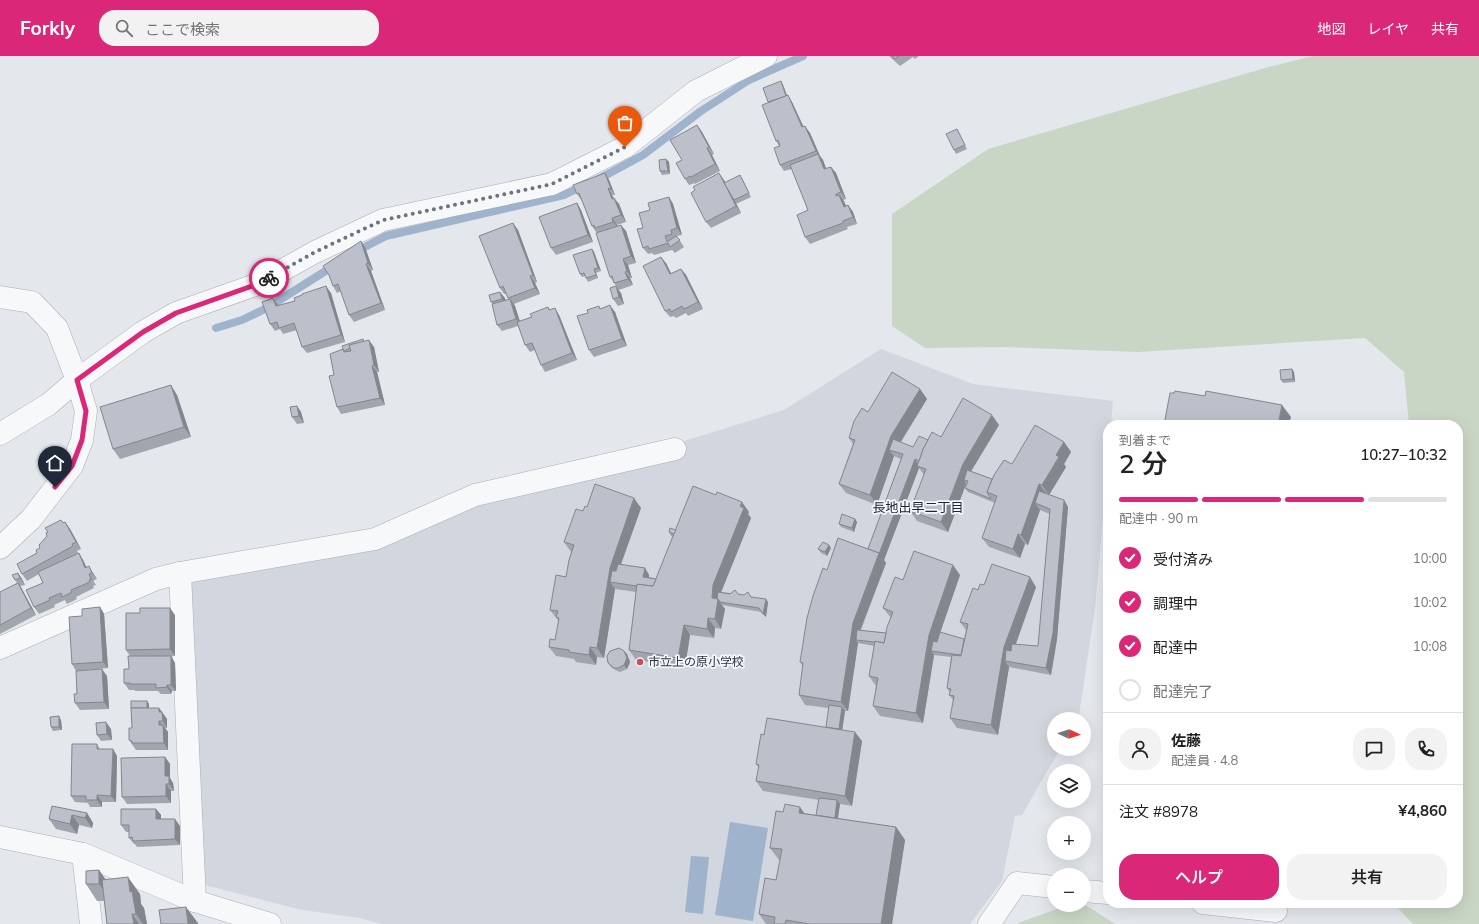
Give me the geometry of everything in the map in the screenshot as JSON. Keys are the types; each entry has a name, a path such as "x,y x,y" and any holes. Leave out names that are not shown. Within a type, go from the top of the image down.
{"street":[{"path":"0,434 49,404 77,380 143,332 176,313 258,284 315,252 383,220 552,184 625,147 696,91 766,56"},
{"path":"0,297 32,302 56,328 77,380 86,411 82,440 72,466 31,519 0,548"},
{"path":"0,648 156,579 180,573 375,539 475,495 675,449"},
{"path":"180,573 195,901"},
{"path":"0,837 83,854 195,901 270,924"},
{"path":"83,854 91,924"},
{"path":"989,924 1016,884 1047,886"},
{"path":"1091,891 1103,892"},
{"path":"1249,908 1276,911"}],"shaded area":[{"name":"市立上の原小学校","path":"881,349 973,384 1113,401 1111,420 1103,420 1103,518 1095,608 1079,712 1047,712 1047,756 1056,756 1051,764 1047,764 1047,772 1022,815 1015,816 1002,881 970,924 381,924 360,918 302,910 201,884 191,580 378,548 484,503 784,410"}],"green space":[{"path":"1313,56 1479,56 1479,924 1413,924 1398,908 1463,908 1463,420 1409,420 1404,372 1365,338 1138,352 1004,347 925,348 892,326 892,214 988,149 1265,68"},
{"path":"1091,909 1115,924 1018,924 1049,912 1091,912"}],"water":[{"path":"730,822 768,828 753,921 715,915"},
{"path":"691,856 709,857 703,914 685,912"}],"building":[{"path":"892,56 899,56 895,59"},
{"path":"781,81 786,96 768,102 763,88"},
{"path":"788,95 802,127 805,126 816,151 780,165 774,148 780,146 778,140 776,141 762,105"},
{"path":"697,125 709,147 707,148 715,164 685,179 676,163 682,160 670,140"},
{"path":"957,129 965,145 954,150 946,134"},
{"path":"818,154 824,169 831,167 841,192 836,194 836,196 839,195 844,207 848,205 853,217 843,221 843,223 805,237 797,215 808,210 790,165"},
{"path":"666,159 668,171 660,171 659,160"},
{"path":"605,173 611,189 608,188 612,199 614,198 621,215 612,218 613,222 595,228 594,225 592,226 579,193 577,194 573,185"},
{"path":"719,173 736,206 706,222 691,193 695,190 693,187"},
{"path":"740,175 749,193 734,200 724,183"},
{"path":"669,197 677,228 671,230 672,234 665,236 667,242 676,236 680,240 670,247 668,243 649,249 648,246 643,248 637,229 643,228 639,213 650,210 648,203"},
{"path":"577,203 588,235 551,248 539,217"},
{"path":"513,223 533,275 530,276 535,288 508,298 503,286 500,288 479,236"},
{"path":"621,225 631,256 623,259 627,271 625,272 628,279 614,283 612,276 610,277 596,233"},
{"path":"361,241 368,263 366,264 381,303 349,315 338,284 333,286 329,275 323,266"},
{"path":"592,249 598,268 594,269 596,275 586,278 584,273 580,274 573,255"},
{"path":"661,257 670,274 681,269 698,302 684,309 682,306 671,312 670,309 665,311 643,266"},
{"path":"326,286 341,335 302,347 294,323 279,328 277,322 270,324 262,302 273,298 276,306 295,301 294,298 302,294"},
{"path":"616,286 619,297 613,299 610,288"},
{"path":"500,292 502,299 491,302 489,295"},
{"path":"510,299 516,319 497,325 492,304"},
{"path":"610,305 622,339 589,350 577,316 588,313 587,310 599,306 600,309"},
{"path":"548,307 549,310 555,308 572,353 541,365 532,343 525,345 517,322 532,317 530,314"},
{"path":"363,339 364,342 349,345 350,348 344,351 342,346"},
{"path":"369,340 374,365 372,366 380,398 337,407 329,376 334,375 330,354 343,349 344,352 351,351 349,345"},
{"path":"1292,369 1293,379 1281,380 1280,370"},
{"path":"892,372 920,389 891,436 870,495 839,484 855,440 849,438 854,421 862,408 868,412"},
{"path":"171,385 184,427 113,449 100,407"},
{"path":"1175,391 1205,396 1206,391 1282,405 1279,420 1165,420 1170,393 1174,393"},
{"path":"963,398 992,415 963,464 941,522 910,511 926,469 917,466 923,449 932,432 941,437"},
{"path":"297,406 299,416 292,417 290,407"},
{"path":"1035,425 1064,442 1056,455 1059,457 1042,485 1039,484 1021,535 1018,534 1013,549 982,538 997,496 987,492 994,475 1004,460 1012,464"},
{"path":"919,436 928,440 919,461 915,459 879,554 868,549 903,454 889,450 893,439 913,447"},
{"path":"967,470 992,479 987,492 991,499 965,488 968,481 964,480"},
{"path":"595,484 634,498 610,568 597,648 590,647 589,655 549,647 550,639 555,640 559,618 556,617 558,611 550,610 556,575 566,577 569,560 574,545 564,542 576,509 583,511 585,506 587,507"},
{"path":"693,486 716,495 717,492 742,502 740,506 744,508 713,585 712,598 718,599 715,619 708,618 707,629 684,625 678,658 629,650 637,584 653,586"},
{"path":"1039,491 1064,500 1053,633 1046,668 1005,661 1006,650 1011,651 1012,644 1038,646 1050,509 1035,503"},
{"path":"842,514 855,519 852,528 839,524"},
{"path":"61,520 63,523 65,522 76,542 72,544 73,546 22,574 17,564 37,553 36,550 40,548 39,545 47,536 46,533 48,532 45,528"},
{"path":"670,528 676,530 674,534 669,532"},
{"path":"838,538 879,553 853,623 841,702 799,695 803,663 800,662 807,618 823,568 827,570"},
{"path":"823,542 829,545 825,552 818,549"},
{"path":"914,551 953,565 929,635 916,713 873,706 878,678 869,676 875,641 884,643 887,627 893,612 883,608 895,577 903,580"},
{"path":"79,553 85,568 89,566 92,573 89,574 91,579 89,580 90,582 71,590 72,592 62,597 61,593 34,607 26,590 43,583 38,572"},
{"path":"618,564 645,568 643,577 656,579 653,586 637,584 637,586 610,582 612,571 616,571"},
{"path":"992,564 1030,577 1004,647 991,725 950,718 954,696 949,695 951,689 947,688 952,655 961,656 968,624 960,622 973,588 978,590 980,584 984,585"},
{"path":"18,573 20,578 15,580 12,575"},
{"path":"18,583 31,608 0,625 0,592"},
{"path":"735,590 738,594 744,595 748,592 751,597 766,599 763,614 759,608 720,602 717,599 718,592 730,594"},
{"path":"100,607 103,662 72,664 69,617 82,616 82,609"},
{"path":"140,608 170,608 170,649 126,650 126,613 140,613"},
{"path":"857,630 886,633 884,643 856,640"},
{"path":"940,632 964,639 961,655 931,651 933,641 937,642"},
{"path":"619,648 624,651 627,658 624,665 614,668 608,663 607,656 610,651"},
{"path":"128,656 171,656 171,685 156,688 156,684 124,683 124,669 129,669"},
{"path":"102,669 104,702 75,703 74,694 77,694 76,671"},
{"path":"131,701 147,701 147,708 131,708"},
{"path":"829,705 842,707 839,729 826,727"},
{"path":"131,708 159,708 159,712 162,712 163,721 159,721 159,725 163,725 164,743 132,743 132,741 129,740 129,728 132,728"},
{"path":"59,716 59,727 51,727 50,717"},
{"path":"767,718 855,732 845,796 756,781 759,765 756,764 761,734 764,735"},
{"path":"106,722 107,734 97,735 96,723"},
{"path":"72,744 97,744 97,749 113,749 111,796 97,795 97,800 86,800 86,796 71,796"},
{"path":"165,757 165,776 169,776 169,784 166,784 166,796 122,797 121,758"},
{"path":"819,798 837,800 835,818 816,815"},
{"path":"785,804 800,807 799,813 896,827 881,924 809,924 786,920 785,924 774,924 775,917 759,914 765,878 776,880 782,849 770,848 776,811 783,812"},
{"path":"52,806 87,813 85,818 72,815 70,824 49,819"},
{"path":"121,809 156,809 156,819 175,819 175,839 133,841 132,837 129,838 129,825 121,825"},
{"path":"99,870 99,884 86,884 86,871"},
{"path":"128,877 130,892 132,891 136,914 132,914 134,924 107,924 102,880"},
{"path":"186,907 188,924 161,924 159,910"}],"waterway":[{"path":"597,180 643,155 701,111 749,80 803,56"},
{"path":"355,252 386,236 564,195 585,185"},
{"path":"216,328 242,320 267,308 335,265"}],"way so far":[{"path":"269,278 315,252 383,220 552,184 625,147"}],"place":[{"name":"市立上の原小学校","path":"640,662"}],"district":[{"name":"長地出早二丁目","path":"918,507"}],"route":[{"path":"55,487 72,466 82,440 86,411 77,380 143,332 176,313 258,284 269,278"}]}
